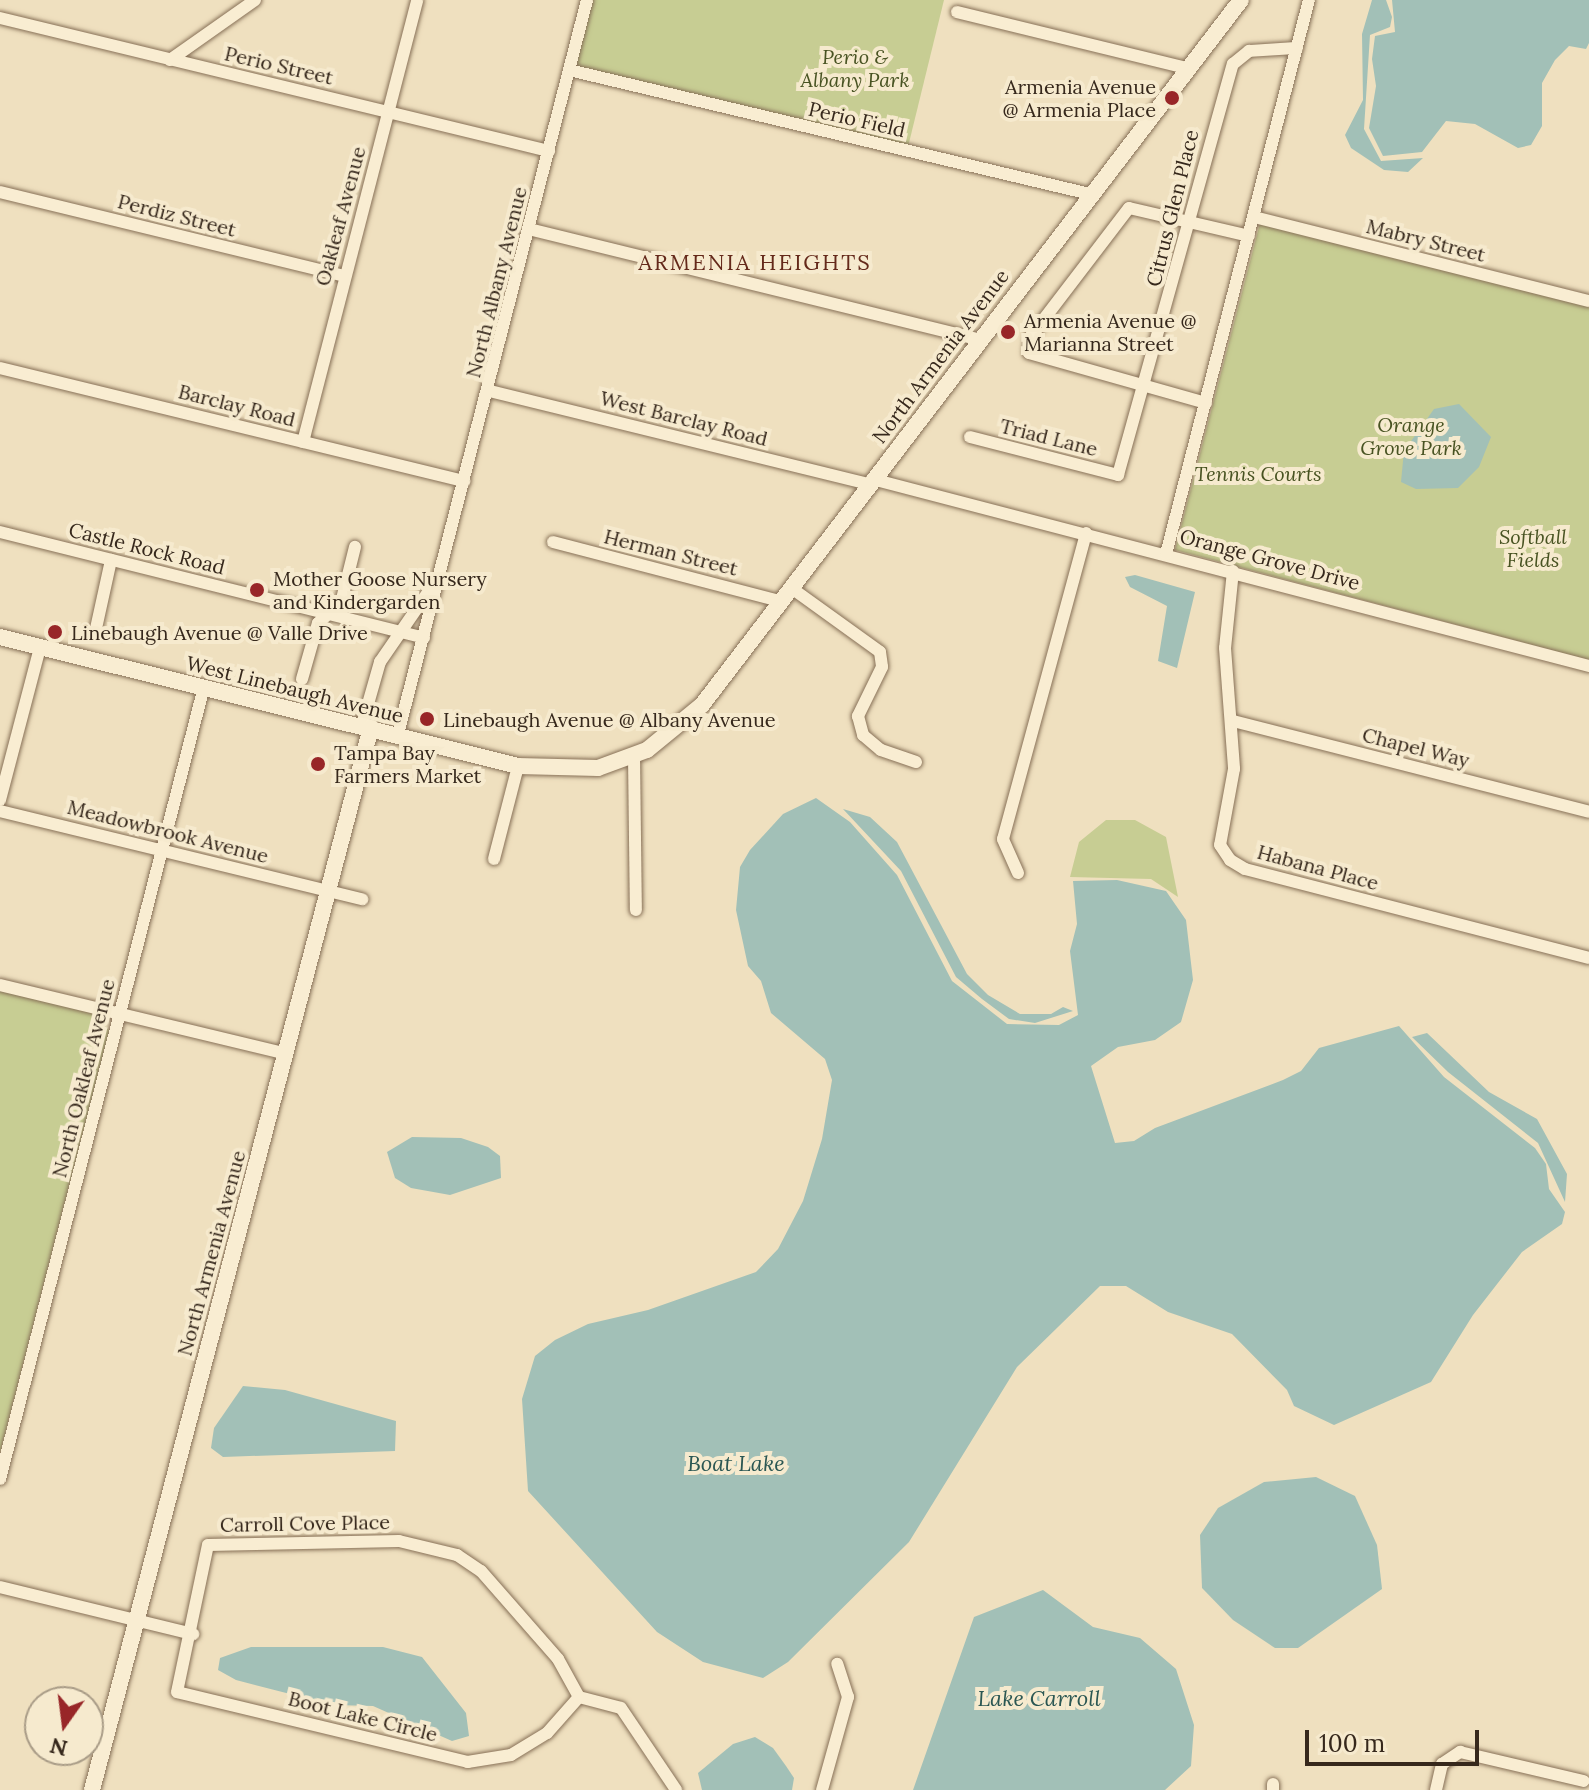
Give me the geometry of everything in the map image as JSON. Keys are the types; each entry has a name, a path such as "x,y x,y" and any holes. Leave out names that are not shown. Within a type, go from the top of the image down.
{"main road":[{"name":"North Armenia Avenue","path":"670,736 702,705 978,339 1241,0"},
{"name":"West Linebaugh Avenue","path":"0,637 518,766 598,768 634,756 670,736"},
{"name":"North Armenia Avenue","path":"92,1790 367,726"}],"street":[{"path":"170,60 255,0"},
{"name":"Oakleaf Avenue","path":"303,442 417,0"},
{"name":"North Albany Avenue","path":"398,734 490,391 587,0"},
{"name":"Orange Grove Drive","path":"1309,0 1166,554 1589,666"},
{"path":"957,12 1187,68"},
{"name":"Perio Street","path":"0,18 549,151"},
{"name":"Citrus Glen Place","path":"1118,475 1146,387 1233,64 1249,51 1297,48"},
{"name":"Perio Field","path":"569,70 1090,194"},
{"name":"Perdiz Street","path":"0,192 345,276"},
{"path":"1206,403 1029,353 1031,336 1129,208 1249,236"},
{"name":"Mabry Street","path":"1254,217 1589,301"},
{"path":"529,229 978,339"},
{"name":"Barclay Road","path":"0,368 464,481"},
{"name":"West Barclay Road","path":"490,391 1166,554"},
{"name":"Triad Lane","path":"970,437 1118,475"},
{"name":"Castle Rock Road","path":"0,532 424,638"},
{"path":"1018,873 1005,854 1003,839 1086,533"},
{"name":"Herman Street","path":"553,542 780,601"},
{"path":"302,679 318,623 333,614 341,603 355,547"},
{"path":"95,633 111,560"},
{"name":"Habana Place","path":"1233,571 1225,648 1233,721 1234,769 1220,845 1230,860 1245,869 1589,958"},
{"name":"North Albany Avenue","path":"367,726 380,662 441,573"},
{"path":"790,587 880,652 882,667 858,716 863,735 881,750 916,762"},
{"path":"0,800 40,647"},
{"name":"North Oakleaf Avenue","path":"0,1479 204,687"},
{"name":"Chapel Way","path":"1233,721 1589,812"},
{"path":"634,756 636,910"},
{"path":"494,859 518,766"},
{"name":"Meadowbrook Avenue","path":"0,811 362,899"},
{"path":"0,985 284,1053"},
{"name":"Carroll Cove Place","path":"193,1634 208,1545 399,1541 457,1555 481,1571 558,1659 579,1697"},
{"path":"0,1587 193,1634"},
{"name":"Boot Lake Circle","path":"193,1634 177,1692 468,1762 523,1748 547,1733 579,1697"},
{"path":"822,1790 848,1697 837,1664"},
{"path":"579,1697 621,1708 676,1790"},
{"path":"1436,1790 1442,1764 1460,1752 1585,1782"}],"green space":[{"name":"Perio & Albany Park","path":"587,0 944,0 907,151 569,70"},
{"name":"Orange Grove Park","path":"1260,223 1589,304 1589,660 1175,550"},
{"path":"1106,820 1135,820 1166,837 1178,897 1151,879 1070,877 1079,842"},
{"path":"0,989 95,1011 109,1031 0,1453"}],"water":[{"path":"1372,0 1386,0 1392,17 1390,27 1370,35 1364,129 1381,161 1423,158 1408,172 1384,170 1351,148 1345,135 1363,100 1362,34"},
{"path":"1392,0 1589,0 1589,43 1586,49 1569,46 1555,60 1542,83 1542,126 1531,145 1518,148 1475,124 1446,121 1422,152 1383,156 1369,128 1376,86 1372,59 1375,36 1395,32"},
{"path":"1459,404 1491,437 1479,467 1458,488 1416,489 1401,482 1404,451 1434,409"},
{"path":"1135,575 1195,592 1177,668 1158,661 1167,606 1130,587 1125,577"},
{"name":"Boat Lake","path":"816,798 850,822 897,875 952,981 1007,1024 1059,1025 1078,1015 1070,951 1077,924 1073,881 1117,880 1166,891 1186,920 1193,980 1181,1022 1155,1040 1118,1047 1091,1066 1115,1143 1134,1141 1155,1128 1283,1080 1301,1071 1319,1048 1399,1026 1444,1077 1535,1148 1546,1164 1549,1189 1565,1212 1562,1224 1522,1252 1473,1315 1431,1382 1334,1425 1294,1406 1287,1390 1232,1334 1168,1312 1126,1286 1100,1286 1017,1367 909,1542 788,1662 763,1678 703,1662 657,1632 528,1491 522,1399 535,1356 555,1340 588,1324 648,1310 756,1272 778,1249 803,1201 822,1139 832,1080 825,1059 771,1013 761,981 748,966 736,910 740,867 750,850 783,814"},
{"path":"843,809 870,817 897,842 967,974 988,995 1020,1014 1051,1014 1063,1007 1073,1011 1035,1023 1009,1019 956,977 901,871"},
{"path":"1427,1033 1489,1092 1537,1119 1567,1174 1565,1202 1538,1143 1448,1072 1412,1037"},
{"path":"412,1137 461,1138 488,1147 500,1156 501,1178 450,1195 411,1188 395,1178 387,1152"},
{"path":"243,1386 285,1390 396,1421 395,1451 223,1457 211,1448 214,1428"},
{"path":"1316,1477 1355,1496 1377,1545 1382,1589 1298,1648 1275,1648 1233,1620 1202,1588 1200,1535 1218,1508 1264,1482"},
{"name":"Lake Carroll","path":"1043,1590 1093,1627 1140,1638 1176,1669 1194,1725 1191,1766 1165,1790 913,1790 974,1617"},
{"path":"251,1647 383,1647 422,1657 466,1713 469,1736 452,1741 373,1706 333,1705 236,1680 218,1670 220,1658"},
{"path":"755,1737 773,1748 786,1766 794,1778 792,1790 702,1790 698,1773 733,1744"}],"place":[{"name":"Armenia Avenue @ Armenia Place","path":"1172,98"},
{"name":"Armenia Avenue @ Marianna Street","path":"1008,332"},
{"name":"Mother Goose Nursery and Kindergarden","path":"257,590"},
{"name":"Linebaugh Avenue @ Valle Drive","path":"55,632"},
{"name":"Linebaugh Avenue @ Albany Avenue","path":"427,719"},
{"name":"Tampa Bay Farmers Market","path":"318,764"}],"district":[{"name":"ARMENIA HEIGHTS","path":"755,263"}],"park label":[{"name":"Tennis Courts","path":"1258,473"},
{"name":"Softball Fields","path":"1533,548"}]}
